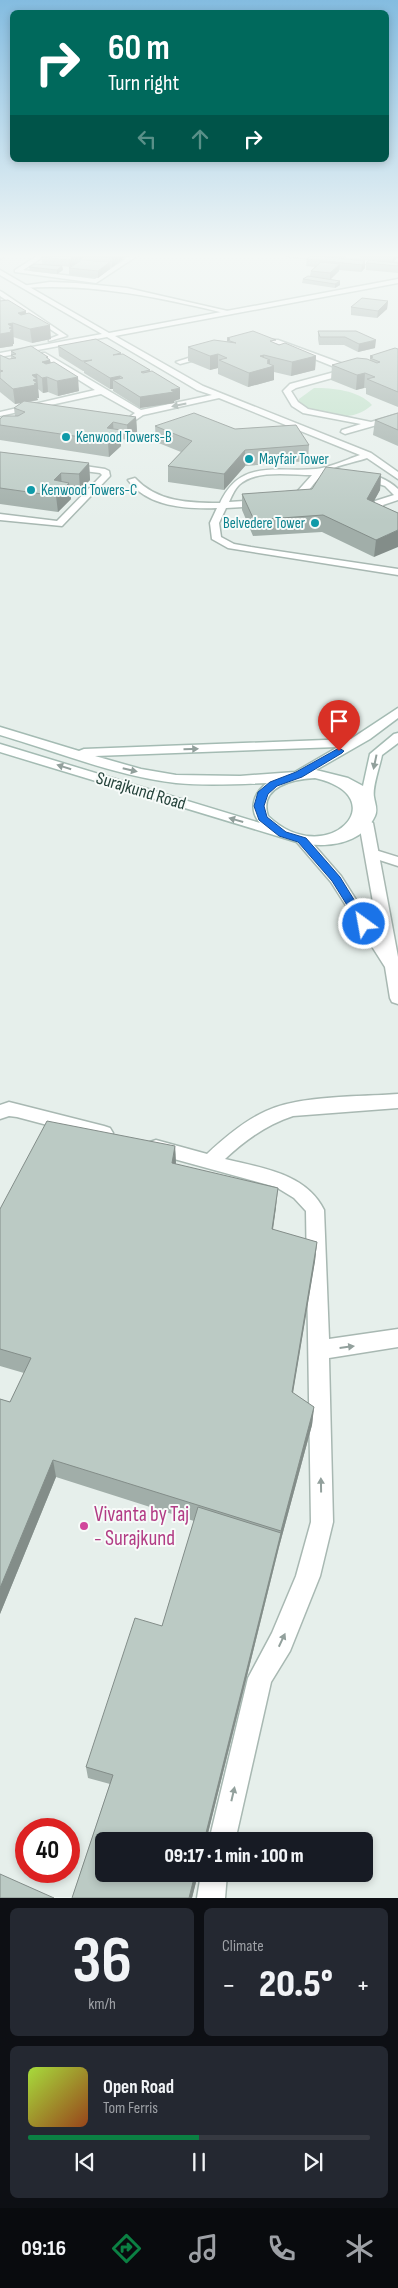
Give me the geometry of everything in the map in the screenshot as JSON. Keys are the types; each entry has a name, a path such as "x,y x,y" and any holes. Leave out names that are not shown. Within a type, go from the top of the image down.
{"street":[{"path":"0,350 28,345"},
{"path":"0,355 56,345"},
{"path":"124,345 200,388 282,419 368,455 398,476"},
{"path":"285,345 348,370"},
{"path":"0,362 89,347"},
{"path":"180,362 215,352"},
{"path":"45,354 140,413"},
{"path":"357,368 288,388 287,391 295,404 306,412 371,424"},
{"path":"0,414 102,391"},
{"path":"110,421 125,425 140,413 219,396"},
{"path":"17,410 46,413"},
{"path":"282,419 306,412"},
{"path":"345,432 398,416"},
{"path":"368,455 320,472 250,476 239,481 230,490 213,523 217,539 231,546 398,572"},
{"path":"0,517 59,524 106,476 106,473 102,472 65,466"},
{"path":"331,467 382,480 393,488 398,496 378,503 377,507 380,514 398,521"},
{"path":"132,480 143,491 161,500 222,506 277,502 299,496 320,472"},
{"name":"Surajkund Road","path":"0,731 111,766 163,778 215,780 293,776 352,743 398,712"},
{"path":"398,737 376,754 367,798 370,811 366,823 398,998"},
{"path":"72,753 352,743"},
{"name":"Surajkund Road","path":"0,748 283,834"},
{"path":"366,823 351,835 336,839 302,840 283,834 263,818 259,806 263,792 273,784 293,776 330,776 346,782 367,798"},
{"path":"302,840 336,879 394,971"},
{"path":"372,853 398,862"},
{"path":"211,1161 227,1146 256,1125 272,1116 293,1109 398,1102"},
{"path":"0,1112 9,1109 17,1110 119,1137"},
{"path":"137,1142 280,1181 298,1189 315,1210 322,1522 308,1576 281,1642 260,1678 224,1832"},
{"path":"319,1350 398,1338"},
{"path":"211,1898 213,1882"}],"green space":[{"path":"314,388 337,389 353,393 372,405 355,415 336,416 316,412 298,404 299,399"}],"building":[{"path":"106,345 121,353 113,355 123,354 150,370 141,372 152,371 180,388 171,390 174,392 140,397 113,380 123,378 120,376 110,378 84,362 92,360 82,361 58,346"},
{"path":"197,345 289,345 316,356 292,362 264,355 260,356 270,360 267,363 274,366 249,373 219,360 227,358 218,354 210,356 188,347"},
{"path":"31,346 50,360 42,362 46,364 54,362 78,377 57,381 47,377 42,378 37,374 32,375 37,379 33,380 37,383 34,384 36,385 13,389 0,378 0,372 3,371 0,370 0,355 9,359 16,358 11,355 16,354 11,351"},
{"path":"395,348 398,349 398,392 367,379 375,377 365,373 357,375 332,365 357,358 377,363 380,362 370,358 373,357 370,356"},
{"path":"24,401 136,417 127,425 113,422 107,428 121,430 108,441 0,425 0,419 3,416 18,416 25,412 14,408"},
{"path":"194,413 235,429 296,425 309,445 245,450 224,474 168,466 192,441 155,426"},
{"path":"398,413 398,430 375,420"},
{"path":"0,452 89,463 79,474 61,473 54,480 69,483 56,496 0,488"},
{"path":"326,467 381,474 367,499 398,513 398,530 376,540 323,515 254,520 242,494 312,489"},
{"path":"47,1121 175,1146 172,1163 278,1188 272,1229 317,1242 292,1392 314,1407 281,1531 53,1460 0,1588 0,1399 10,1402 31,1358 0,1349 0,1209"},
{"path":"198,1507 281,1533 206,1832 95,1832 95,1882 193,1882 189,1898 72,1898 77,1883 80,1883 80,1874 113,1775 86,1767 135,1618 162,1626"},
{"path":"0,1874 15,1881 15,1883 20,1883 54,1898 0,1898"}],"place":[{"name":"Kenwood Towers-B","path":"66,437"},
{"name":"Mayfair Tower","path":"249,459"},
{"name":"Kenwood Towers-C","path":"31,490"},
{"name":"Belvedere Tower","path":"315,523"},
{"name":"Vivanta by Taj - Surajkund","path":"84,1526"}],"route":[{"path":"339,751 299,774 273,784 263,792 259,806 263,818 283,834 302,840 336,879 364,924"}]}
